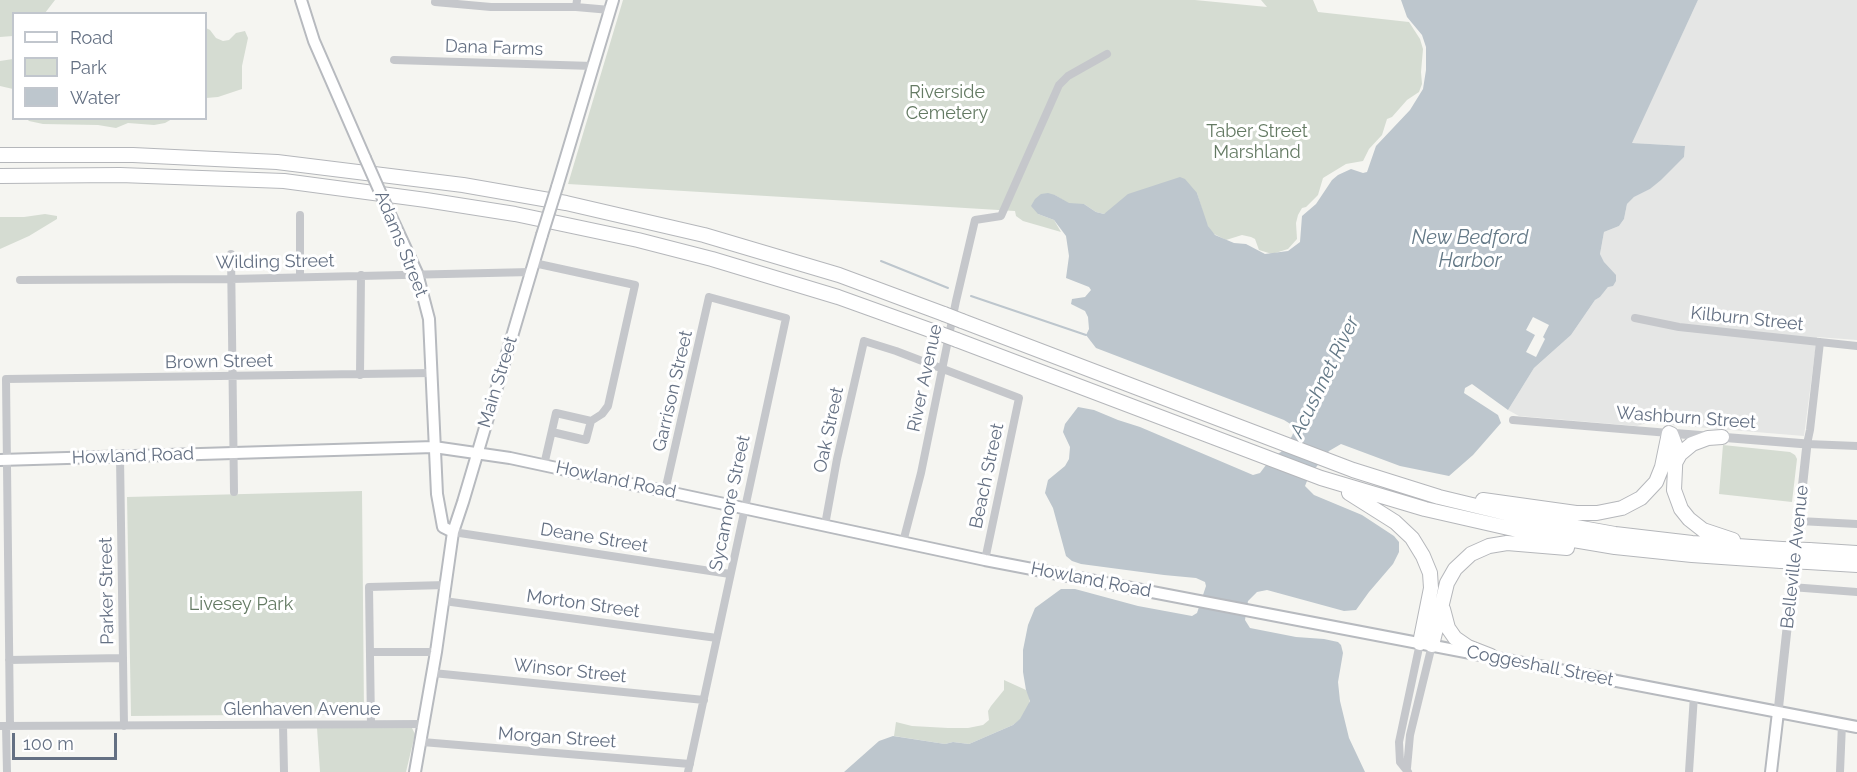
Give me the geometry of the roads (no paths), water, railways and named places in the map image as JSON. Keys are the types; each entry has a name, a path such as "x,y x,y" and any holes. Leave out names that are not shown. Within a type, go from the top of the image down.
{"highway":[{"path":"0,155 133,155 265,161 364,171 464,185 610,213 714,238 839,275 1390,482 1495,511 1590,530 1782,555"},
{"path":"0,176 131,175 284,182 515,214 638,240 712,259 838,297 1259,455 1413,506 1507,528 1577,541 1680,554"},
{"path":"1390,482 1496,502 1576,513 1602,512 1630,505 1649,491 1661,470 1669,433"},
{"path":"1669,433 1676,447 1674,490 1679,505 1689,519 1699,528 1782,555"},
{"path":"1674,471 1678,457 1688,446 1722,436"},
{"path":"1321,477 1384,514 1408,534 1418,546 1427,564 1431,588 1426,644"},
{"path":"1426,644 1453,572 1464,559 1481,549 1497,544 1519,543 1593,550 1680,554 1809,556 1857,565"},
{"path":"1809,556 1834,552 1857,552"},
{"path":"1444,594 1444,613 1451,634 1464,644 1491,656"}],"main road":[{"name":"Adams Street","path":"301,0 314,41 417,273 429,319 434,447 440,516 443,527 453,532"},
{"name":"Main Street","path":"416,772 453,532 611,5"},
{"name":"Howland Road","path":"4,460 434,447 543,465 985,560 1222,605"},
{"name":"Coggeshall Street","path":"1222,605 1857,727"},
{"name":"Belleville Avenue","path":"1771,772 1778,712"}],"street":[{"path":"435,2 491,7 577,3 611,5"},
{"name":"River Avenue","path":"903,542 921,472 941,370 975,220 1000,216 1059,85 1068,76 1107,54"},
{"name":"Dana Farms","path":"394,60 594,66"},
{"path":"300,216 300,276"},
{"path":"231,254 234,492"},
{"name":"Wilding Street","path":"20,280 231,279 533,267 635,285 611,397 604,412 591,421"},
{"path":"360,375 361,275"},
{"name":"Garrison Street","path":"666,491 709,297"},
{"name":"Sycamore Street","path":"689,768 786,318 709,297"},
{"name":"Kilburn Street","path":"1635,318 1679,327 1857,346"},
{"name":"Oak Street","path":"825,525 837,459 864,341 896,351 941,370"},
{"name":"Belleville Avenue","path":"1778,712 1820,342"},
{"name":"Beach Street","path":"941,370 1019,398 985,560"},
{"name":"Brown Street","path":"4,460 6,379 432,373"},
{"path":"543,465 556,413 591,421 586,440 552,432"},
{"name":"Washburn Street","path":"1513,420 1857,446"},
{"name":"Parker Street","path":"120,457 124,726"},
{"path":"4,460 9,660 5,726 7,772"},
{"path":"1799,521 1857,524"},
{"name":"Deane Street","path":"453,532 730,574"},
{"path":"371,724 369,586 446,585"},
{"path":"1791,587 1857,592"},
{"name":"Morton Street","path":"444,601 717,638"},
{"path":"1407,770 1410,735 1426,644"},
{"path":"1407,770 1401,762 1399,742 1426,644"},
{"path":"370,652 436,652"},
{"path":"9,660 123,658"},
{"name":"Winsor Street","path":"433,673 704,700"},
{"path":"1689,772 1694,695"},
{"path":"1857,721 1857,727"},
{"name":"Glenhaven Avenue","path":"5,726 425,724"},
{"path":"1840,772 1842,724"},
{"path":"283,725 284,772"},
{"name":"Morgan Street","path":"422,742 689,768"}],"water":[{"name":"New Bedford Harbor","path":"1401,0 1698,0 1632,143 1685,146 1684,157 1661,180 1627,204 1624,219 1619,226 1604,232 1600,254 1616,275 1613,286 1608,287 1595,300 1571,335 1534,368 1508,410 1472,384 1465,388 1464,393 1498,415 1501,423 1473,455 1449,476 1400,466 1341,444 1329,451 1309,476 1305,486 1314,495 1362,515 1394,536 1399,542 1399,552 1393,564 1356,610 1344,611 1267,590 1257,592 1248,601 1245,620 1250,628 1296,637 1324,639 1338,642 1341,645 1343,653 1338,682 1340,701 1349,738 1365,772 844,772 879,741 893,736 945,744 953,742 969,744 1013,725 1020,719 1030,701 1023,672 1023,650 1028,625 1035,608 1061,589 1075,589 1138,606 1192,616 1197,613 1206,586 1205,582 1196,578 1081,564 1066,556 1053,508 1045,493 1048,480 1065,466 1069,459 1070,447 1063,432 1065,424 1078,407 1094,410 1253,475 1260,473 1272,457 1281,452 1292,436 1294,431 1292,425 1096,348 1086,335 1089,329 1085,311 1071,304 1072,299 1085,297 1091,290 1089,287 1066,278 1069,256 1066,236 1054,220 1038,214 1031,206 1041,194 1048,193 1069,203 1084,204 1104,214 1128,194 1180,177 1185,179 1197,193 1208,226 1215,235 1234,243 1246,244 1265,254 1288,251 1300,242 1302,216 1316,204 1332,180 1351,169 1367,172 1376,146 1410,110 1423,89 1426,47 1422,35 1407,17"}],"waterway":[{"path":"881,261 948,288"},
{"path":"971,296 1086,335"}],"park label":[{"name":"Riverside Cemetery","path":"947,103"},
{"name":"Taber Street Marshland","path":"1257,142"},
{"name":"Livesey Park","path":"241,605"}],"water label":[{"name":"Acushnet River","path":"1325,377"}]}
